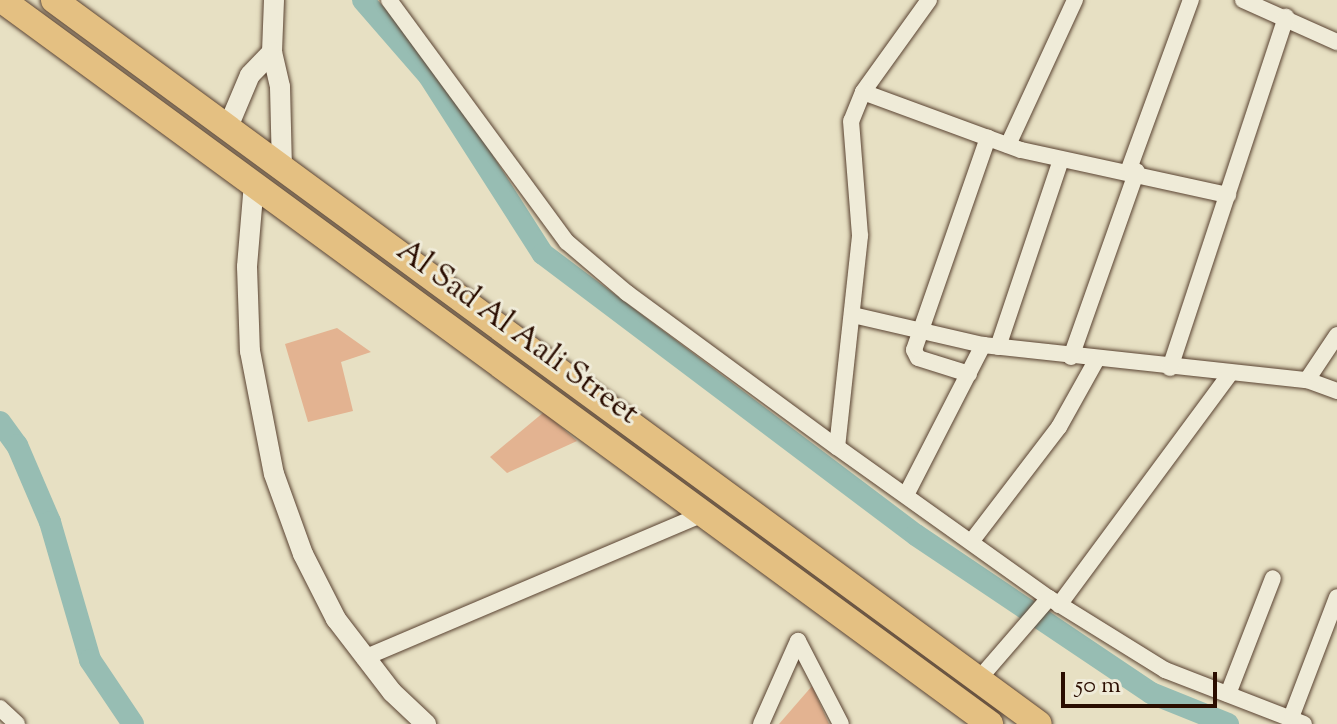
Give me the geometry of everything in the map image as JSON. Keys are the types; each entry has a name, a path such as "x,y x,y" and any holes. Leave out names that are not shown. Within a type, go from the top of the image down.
{"main road":[{"path":"49,33 61,5"},
{"name":"Al Sad Al Aali Street","path":"61,5 282,167 537,372 704,514 990,724"},
{"name":"Al Sad Al Aali Street","path":"4,9 49,33 254,183 537,372 1039,724"}],"street":[{"path":"274,0 272,52 280,87 282,167"},
{"path":"389,0 567,242 627,293 971,542 1049,603 1165,670 1298,720 1337,597"},
{"path":"837,447 860,236 849,131 863,92 929,0"},
{"path":"1008,145 1075,0"},
{"path":"1071,357 1191,0"},
{"path":"1243,0 1337,42"},
{"path":"1170,368 1286,17"},
{"path":"228,127 250,75 272,52"},
{"path":"863,92 1008,145 1061,160 1133,170 1228,195"},
{"path":"969,374 918,358 914,350 988,137"},
{"path":"906,495 969,374 991,346 1061,160"},
{"path":"254,183 247,309 264,434 303,554 336,619 364,658 426,724"},
{"path":"853,315 991,346 1229,375 1307,380 1337,391"},
{"path":"1307,380 1337,335"},
{"path":"971,542 1059,427 1097,359"},
{"path":"977,681 1049,603 1229,375"},
{"path":"364,658 704,514"},
{"path":"1228,694 1273,578"},
{"path":"761,724 798,641 841,724"},
{"path":"0,708 17,724"}],"building":[{"path":"337,328 371,352 341,362 353,411 308,422 285,344"},
{"path":"544,412 577,441 507,473 490,457"},
{"path":"812,686 829,724 779,724"}],"waterway":[{"path":"363,0 429,76 543,254 916,535 1151,693 1228,724"},
{"path":"0,422 17,445 50,522 90,660 133,724"}]}
